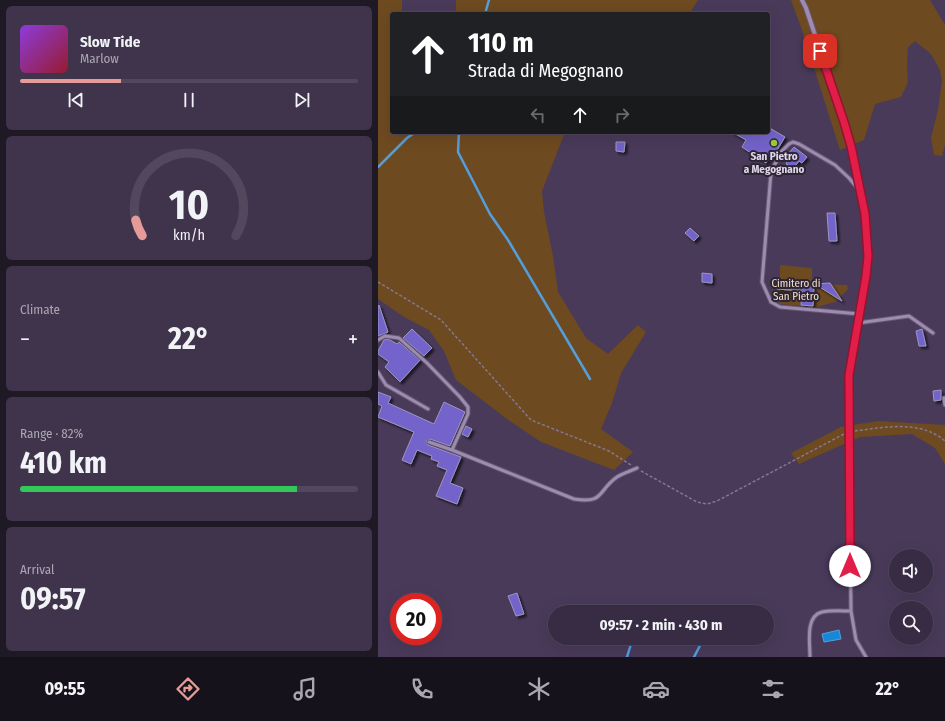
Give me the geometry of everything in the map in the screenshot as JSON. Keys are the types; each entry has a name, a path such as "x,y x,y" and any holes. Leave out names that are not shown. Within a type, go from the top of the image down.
{"street":[{"path":"802,0 844,122 865,214 868,256 860,314 849,375 849,431"}],"lane":[{"path":"860,314 780,307 771,302 762,282 771,172 781,152 789,144 793,142 799,144 835,165 849,178 861,193"},
{"path":"858,323 909,316 933,332"},
{"path":"378,340 385,336 399,338 460,397 468,407 468,414 452,450"},
{"path":"378,372 386,385 428,409"},
{"path":"944,398 945,405"},
{"path":"849,431 851,611 856,640 866,657"},
{"path":"429,442 574,499 586,501 595,500 616,478 637,468"},
{"path":"810,657 810,626 814,617 822,612 851,611"}],"path":[{"path":"378,282 441,320 531,420 609,451 698,502 707,504 717,501 849,431 914,427 930,431 945,441"}],"green space":[{"path":"378,0 402,0 402,12 390,12 390,134 564,134 542,191 544,212 553,256 558,292 586,338 608,354 638,325 646,332 621,373 612,403 601,429 633,452 614,470 541,442 507,419 456,380 444,351 429,330 404,317 378,299"},
{"path":"456,0 698,0 690,12 456,12"},
{"path":"791,0 930,0 945,25 945,145 942,156 934,155 931,138 938,110 942,81 940,70 931,54 915,41 908,47 908,82 901,97 875,104 864,140 840,150"},
{"name":"Cimitero di San Pietro","path":"780,265 812,268 812,284 847,285 848,289 835,302 817,307 779,304"},
{"path":"878,421 945,425 945,464 935,448 912,434 860,437 799,464 791,453 841,427"}],"water":[{"path":"839,630 841,639 824,642 822,634"}],"building":[{"path":"770,128 785,137 774,155 772,154 766,163 742,147 746,140 736,134 770,134"},
{"path":"616,142 625,142 624,152 616,151"},
{"path":"794,147 807,157 802,163 799,161 793,169 786,164 787,162 784,159"},
{"path":"827,213 835,213 837,241 829,241"},
{"path":"690,228 699,236 694,241 685,233"},
{"path":"702,273 712,274 712,283 702,282"},
{"path":"778,282 809,282 809,284 814,284 813,306 801,305 802,291 777,289"},
{"path":"830,283 842,301 815,284"},
{"path":"379,305 388,332 378,336 378,306"},
{"path":"412,329 432,348 424,356 403,338"},
{"path":"922,329 926,346 919,346 916,331"},
{"path":"386,339 397,344 399,342 420,360 400,382 385,367 389,362 378,354 378,351"},
{"path":"941,390 941,400 934,401 933,391"},
{"path":"378,392 391,397 388,403 434,424 444,402 465,412 450,446 430,439 426,441 428,445 461,457 450,483 463,488 457,504 436,496 447,470 437,466 439,462 431,459 432,456 417,450 411,464 402,460 414,432 378,417 382,406 378,404"},
{"path":"466,426 472,429 468,437 462,434"},
{"path":"517,593 524,614 516,616 508,596"}],"waterway":[{"path":"486,12 489,0"},
{"path":"378,167 407,138 413,134"},
{"path":"459,134 458,152 490,214 508,240 590,379"},
{"path":"627,657 631,645"},
{"path":"694,657 700,645"}],"place":[{"name":"San Pietro a Megognano","path":"774,143"}],"route":[{"path":"820,51 851,146 865,214 868,256 860,314 849,375 850,566"}]}
